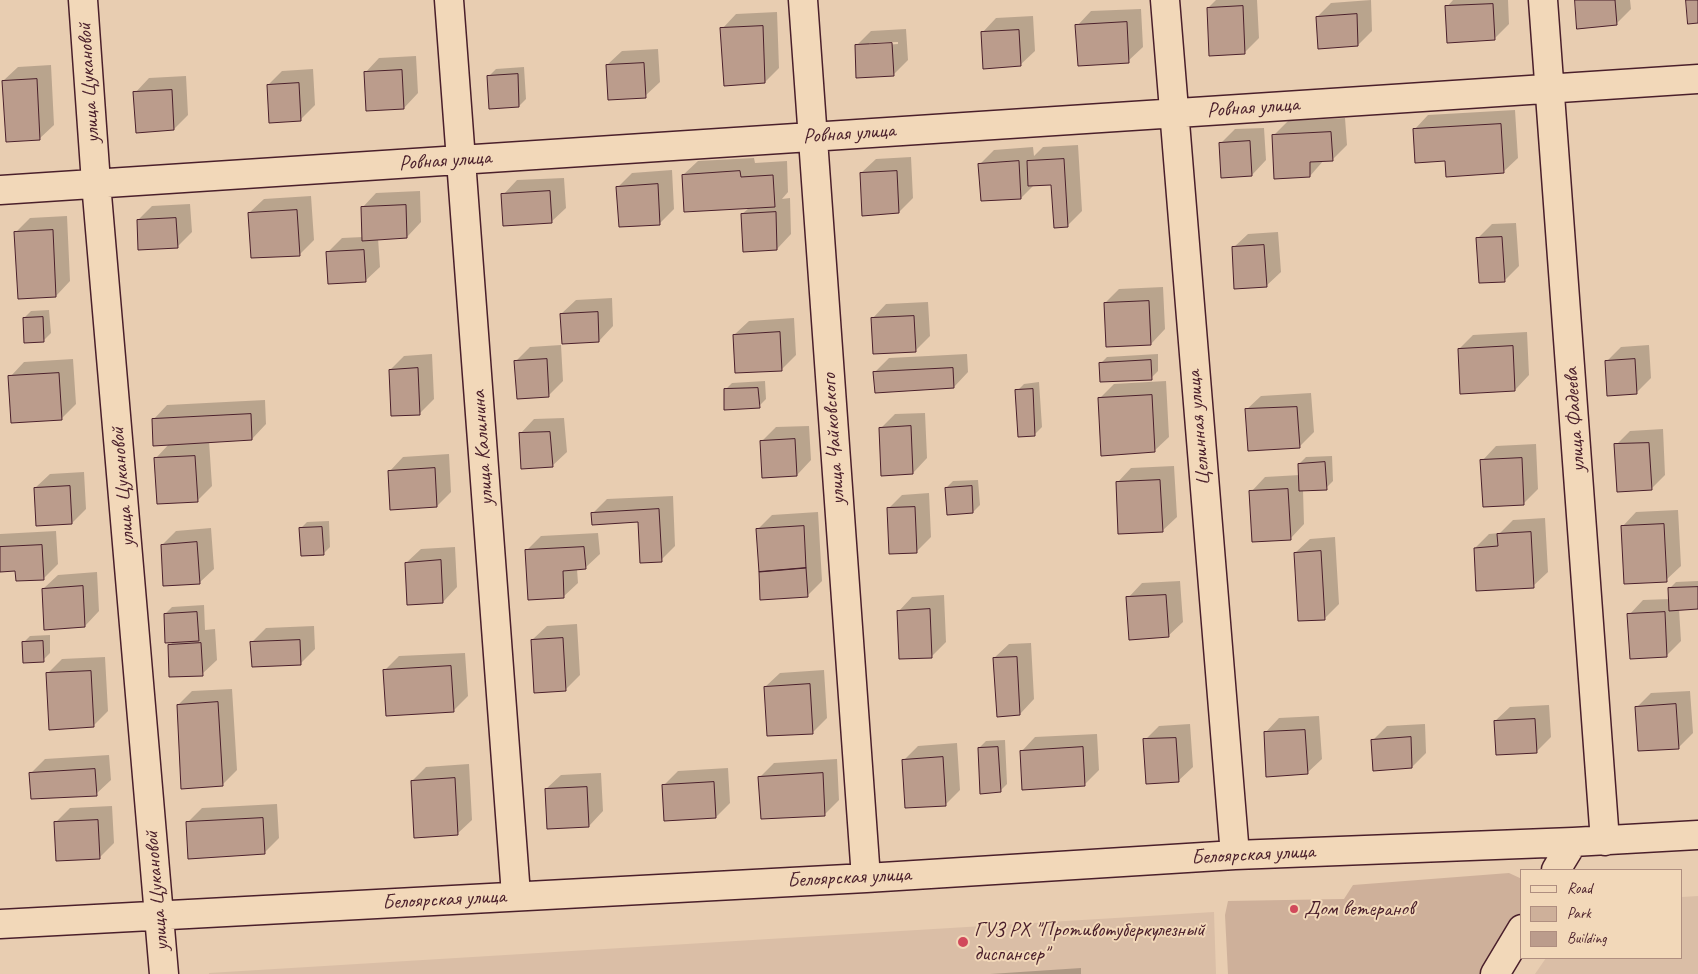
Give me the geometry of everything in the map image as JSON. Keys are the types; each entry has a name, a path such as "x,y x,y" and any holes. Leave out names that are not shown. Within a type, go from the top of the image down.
{"street":[{"name":"улица Цукановой","path":"83,0 96,183 164,974"},
{"name":"улица Калинина","path":"449,0 516,895"},
{"name":"улица Чайковского","path":"803,0 866,878"},
{"name":"Целинная улица","path":"1165,0 1235,855"},
{"name":"улица Фадеева","path":"1543,0 1606,841"},
{"name":"Ровная улица","path":"0,190 1698,79"},
{"name":"Белоярская улица","path":"0,924 516,895 866,878 1235,855 1606,841 1698,835"},
{"path":"1557,869 1573,842"},
{"path":"1495,974 1520,932"}],"shaded area":[{"path":"1698,896 1698,974 1535,974 1545,959 1683,959 1683,897"},
{"name":"ГУЗ РХ \"Противотуберкулезный диспансер\"","path":"1214,912 1216,974 209,974 209,973"}],"green space":[{"path":"1509,873 1520,878 1520,915 1485,974 1228,974 1225,915 1228,901 1344,899 1353,885"}],"building":[{"path":"1575,0 1615,0 1617,25 1577,29"},
{"path":"1686,0 1698,0 1698,23 1688,24"},
{"path":"1493,4 1495,40 1447,43 1445,6"},
{"path":"1243,6 1245,54 1209,56 1207,8"},
{"path":"1357,14 1358,46 1318,49 1316,17"},
{"path":"1127,22 1129,63 1078,66 1075,25"},
{"path":"763,26 765,83 724,86 720,28"},
{"path":"1019,30 1021,66 983,69 981,32"},
{"path":"892,43 894,76 856,78 855,45"},
{"path":"644,63 646,98 608,100 606,65"},
{"path":"402,70 404,109 366,111 364,72"},
{"path":"518,74 519,107 489,109 487,76"},
{"path":"37,79 40,140 6,142 2,81"},
{"path":"299,83 301,121 269,123 267,85"},
{"path":"172,90 174,130 136,133 133,92"},
{"path":"1501,124 1504,173 1446,177 1445,161 1415,163 1413,129"},
{"path":"1331,132 1333,161 1310,162 1310,177 1274,179 1272,135"},
{"path":"1250,141 1252,176 1221,178 1219,143"},
{"path":"1064,159 1068,227 1054,228 1051,185 1028,186 1027,161"},
{"path":"1019,161 1021,199 981,201 978,164"},
{"path":"740,171 741,177 773,175 775,207 684,212 682,175"},
{"path":"897,171 899,213 862,216 860,173"},
{"path":"658,184 660,225 619,227 616,187"},
{"path":"550,191 552,223 503,226 501,194"},
{"path":"406,205 407,238 362,241 361,207"},
{"path":"297,210 300,256 251,258 248,213"},
{"path":"776,212 777,250 743,252 741,214"},
{"path":"176,218 178,248 138,250 137,220"},
{"path":"53,230 56,297 18,299 14,232"},
{"path":"1502,237 1505,282 1479,283 1476,238"},
{"path":"1264,245 1267,287 1234,289 1232,247"},
{"path":"364,250 366,282 328,284 326,252"},
{"path":"1149,301 1151,345 1106,347 1104,303"},
{"path":"598,312 599,342 562,344 560,314"},
{"path":"914,316 916,352 873,354 871,318"},
{"path":"43,317 44,342 24,343 23,318"},
{"path":"780,332 782,371 735,373 733,335"},
{"path":"1513,346 1515,391 1460,394 1458,349"},
{"path":"547,359 549,397 517,399 514,361"},
{"path":"1635,359 1637,394 1607,396 1605,361"},
{"path":"1151,360 1152,380 1100,382 1099,363"},
{"path":"418,368 420,415 391,416 389,370"},
{"path":"953,368 954,388 875,393 873,372"},
{"path":"59,373 62,420 11,423 8,376"},
{"path":"758,388 760,408 724,410 724,389"},
{"path":"1033,389 1035,436 1018,437 1015,390"},
{"path":"1152,395 1155,452 1101,456 1098,398"},
{"path":"1297,407 1300,448 1248,451 1245,409"},
{"path":"251,414 252,440 153,446 152,419"},
{"path":"911,426 913,474 881,476 879,428"},
{"path":"550,432 553,467 521,469 519,433"},
{"path":"795,439 797,476 762,478 760,441"},
{"path":"1649,443 1652,490 1617,492 1614,444"},
{"path":"195,456 198,502 157,504 154,458"},
{"path":"1522,458 1524,505 1483,507 1480,460"},
{"path":"1325,462 1327,490 1299,491 1298,464"},
{"path":"435,468 437,507 390,510 388,471"},
{"path":"1160,480 1163,532 1118,534 1116,482"},
{"path":"70,486 72,524 36,526 34,488"},
{"path":"972,486 973,513 947,515 945,488"},
{"path":"1288,489 1291,540 1252,542 1249,491"},
{"path":"915,507 917,553 889,554 887,508"},
{"path":"659,509 662,562 640,563 638,522 592,525 591,513"},
{"path":"1664,524 1667,582 1624,584 1621,526"},
{"path":"804,526 806,568 759,572 756,529"},
{"path":"322,527 324,555 301,556 299,528"},
{"path":"1531,532 1534,588 1476,591 1474,548 1498,546 1497,534"},
{"path":"197,542 200,584 163,586 161,545"},
{"path":"42,545 44,580 16,581 15,571 0,572 0,547"},
{"path":"584,547 586,569 563,571 564,598 528,600 525,550"},
{"path":"1321,551 1325,620 1298,621 1294,553"},
{"path":"441,560 443,603 407,605 405,563"},
{"path":"806,568 808,597 760,600 759,572"},
{"path":"83,586 85,627 44,630 42,589"},
{"path":"1698,587 1698,609 1669,611 1668,588"},
{"path":"1166,595 1169,637 1129,640 1126,597"},
{"path":"930,609 932,658 899,659 897,611"},
{"path":"197,612 199,641 165,643 164,614"},
{"path":"1665,612 1667,657 1630,659 1627,614"},
{"path":"563,638 566,691 534,693 531,640"},
{"path":"300,640 301,665 252,667 250,642"},
{"path":"43,641 44,662 23,663 22,642"},
{"path":"201,643 203,676 169,677 168,645"},
{"path":"1017,657 1020,715 997,717 993,658"},
{"path":"451,666 454,712 386,716 383,670"},
{"path":"91,671 94,727 49,730 46,673"},
{"path":"810,684 813,734 767,736 764,687"},
{"path":"218,702 223,786 181,789 177,705"},
{"path":"1676,704 1679,749 1638,751 1635,707"},
{"path":"1535,719 1537,753 1496,755 1494,721"},
{"path":"1305,730 1308,774 1266,777 1264,732"},
{"path":"1411,737 1412,768 1373,771 1371,740"},
{"path":"1176,738 1179,782 1146,784 1143,739"},
{"path":"998,747 1001,792 980,794 978,748"},
{"path":"1083,747 1085,786 1022,790 1020,751"},
{"path":"943,757 946,806 905,808 902,760"},
{"path":"95,769 97,796 31,799 29,773"},
{"path":"823,773 825,816 761,819 758,777"},
{"path":"455,778 458,835 414,838 411,781"},
{"path":"714,782 716,818 664,821 662,785"},
{"path":"587,787 589,827 547,829 545,789"},
{"path":"263,818 265,854 188,859 186,822"},
{"path":"98,820 100,859 56,861 54,822"}],"place":[{"name":"Дом ветеранов","path":"1294,909"},
{"name":"ГУЗ РХ \"Противотуберкулезный диспансер\"","path":"963,942"}]}
